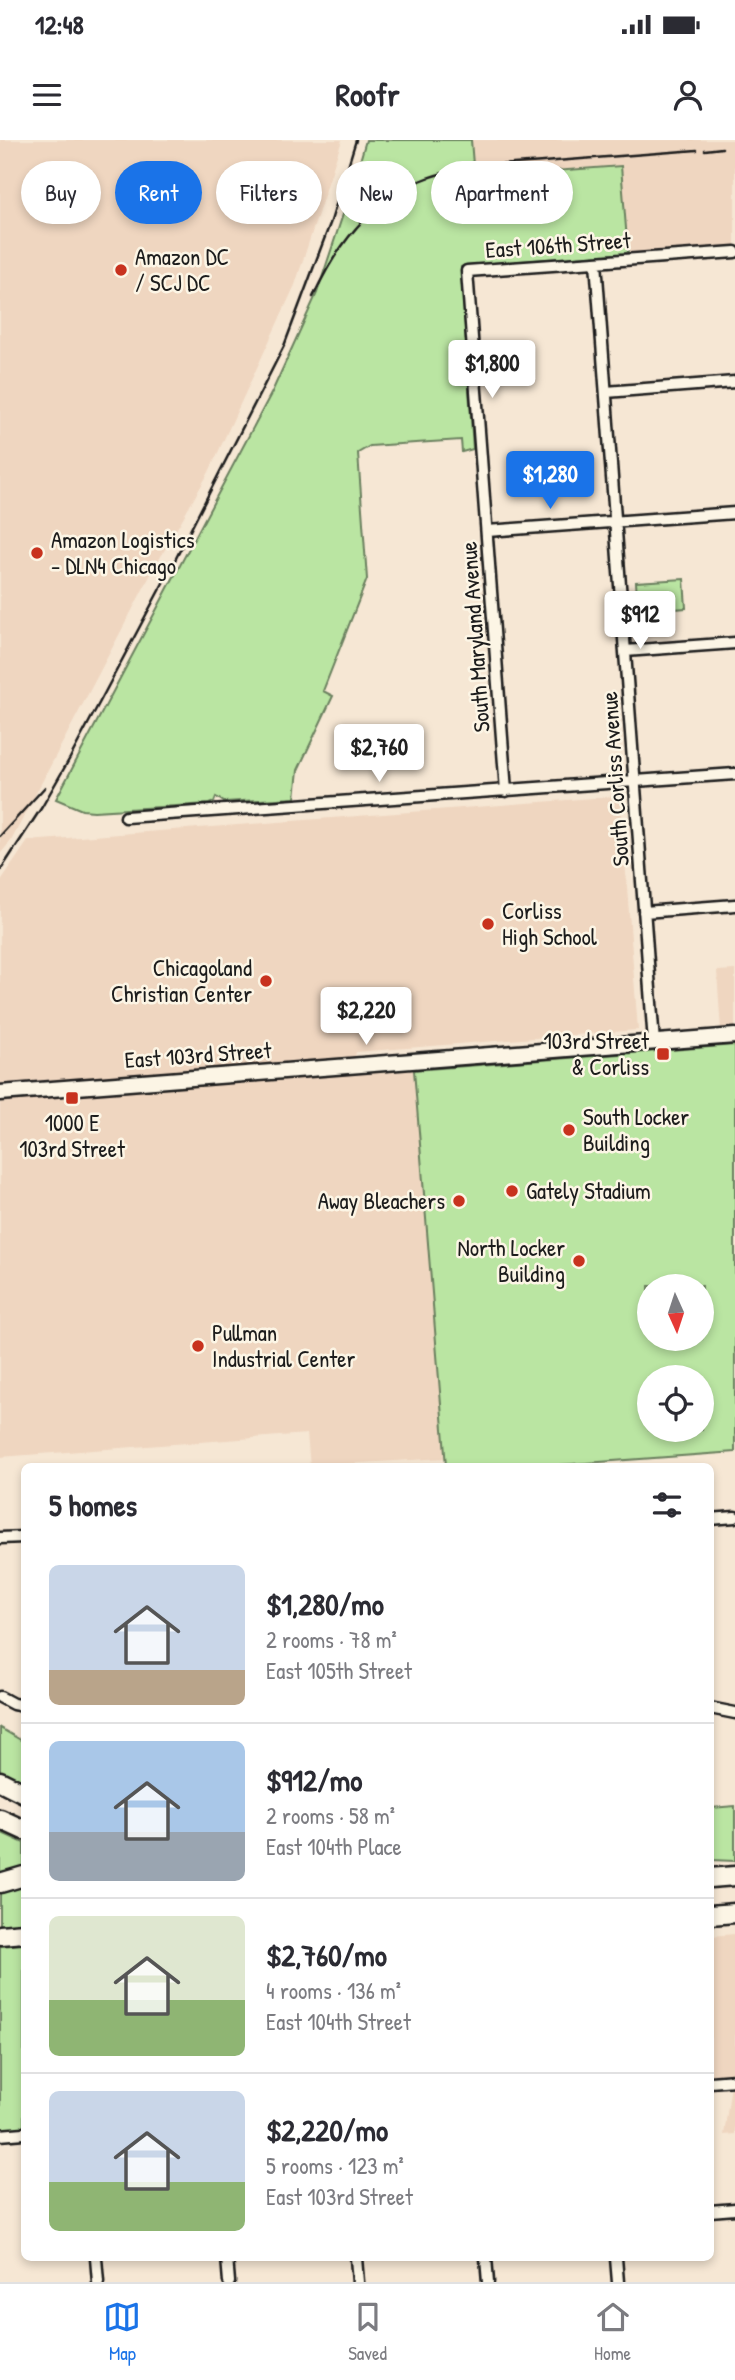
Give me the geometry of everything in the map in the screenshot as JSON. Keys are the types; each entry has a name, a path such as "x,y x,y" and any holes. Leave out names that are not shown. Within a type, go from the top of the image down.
{"highway":[{"path":"0,1781 21,1792"},
{"path":"0,1819 21,1829"},
{"path":"714,1868 735,1867"},
{"path":"714,1878 735,1876"},
{"path":"0,1883 21,1877"},
{"path":"714,1915 735,1913"},
{"path":"0,1935 21,1933"}],"main road":[{"name":"East 103rd Street","path":"0,1093 735,1037"}],"street":[{"name":"East 106th Street","path":"467,271 735,251"},
{"name":"South Corliss Avenue","path":"597,262 654,1043"},
{"name":"South Maryland Avenue","path":"467,271 506,791"},
{"path":"606,392 735,382"},
{"path":"486,531 735,513"},
{"path":"625,652 735,643"},
{"path":"126,817 735,774"},
{"path":"644,912 735,905"},
{"path":"714,1519 735,1517"},
{"path":"0,1538 21,1537"},
{"path":"0,1697 21,1705"},
{"path":"714,1709 735,1713"},
{"path":"714,2082 735,2080"},
{"path":"0,2135 21,2133"},
{"path":"714,2211 735,2209"},
{"path":"96,2261 98,2282"},
{"path":"227,2261 229,2282"},
{"path":"356,2261 358,2282"},
{"path":"486,2261 488,2282"},
{"path":"616,2261 618,2282"}],"shaded area":[{"path":"0,140 342,140 322,202 322,161 216,161 216,224 315,224 295,285 209,472 151,574 11,841 0,854"},
{"path":"471,140 735,140 735,253 629,261 621,166 573,170 573,161 473,161"},
{"path":"620,796 638,1030 356,1052 355,1057 0,1084 0,882 28,841"},
{"path":"735,970 735,1030 721,1031 717,971"},
{"path":"414,1070 445,1458 310,1463 307,1434 0,1457 0,1100"},
{"path":"735,1934 735,2134 724,2135 732,2077 714,2078 714,1936"}],"green space":[{"path":"366,140 471,140 473,161 431,161 431,224 573,224 573,170 621,166 628,253 461,267 473,449 462,452 461,440 370,446 358,453 367,579 323,691 333,696 298,770 295,798 224,802 216,797 214,802 209,804 94,811 82,810 56,799 272,392 317,293 340,224 417,224 417,161 360,161"},
{"path":"684,579 686,608 638,612 636,582"},
{"path":"735,1045 735,1452 586,1463 446,1463 414,1070"},
{"path":"0,1728 21,1740 21,1782 0,1771"},
{"path":"735,1806 735,1861 714,1860 714,1808"},
{"path":"0,1832 21,1842 21,1868 0,1875"},
{"path":"21,1885 21,1929 0,1931 0,1891"},
{"path":"21,1944 21,2130 0,2131 0,1946"}],"railway":[{"path":"0,871 70,758 284,346 331,221 356,140"},
{"path":"705,150 722,148"},
{"path":"313,297 337,253 367,216 385,200 428,178 487,166 697,150"},
{"path":"0,836 45,787"}],"place":[{"name":"Amazon DC / SCJ DC","path":"121,270"},
{"name":"Amazon Logistics - DLN4 Chicago","path":"37,553"},
{"name":"Corliss High School","path":"488,924"},
{"name":"Chicagoland Christian Center","path":"266,981"},
{"name":"103rd Street & Corliss","path":"663,1054"},
{"name":"1000 E 103rd Street","path":"72,1098"},
{"name":"South Locker Building","path":"569,1130"},
{"name":"Gately Stadium","path":"512,1191"},
{"name":"Away Bleachers","path":"459,1201"},
{"name":"North Locker Building","path":"579,1261"},
{"name":"Pullman Industrial Center","path":"198,1346"}]}
